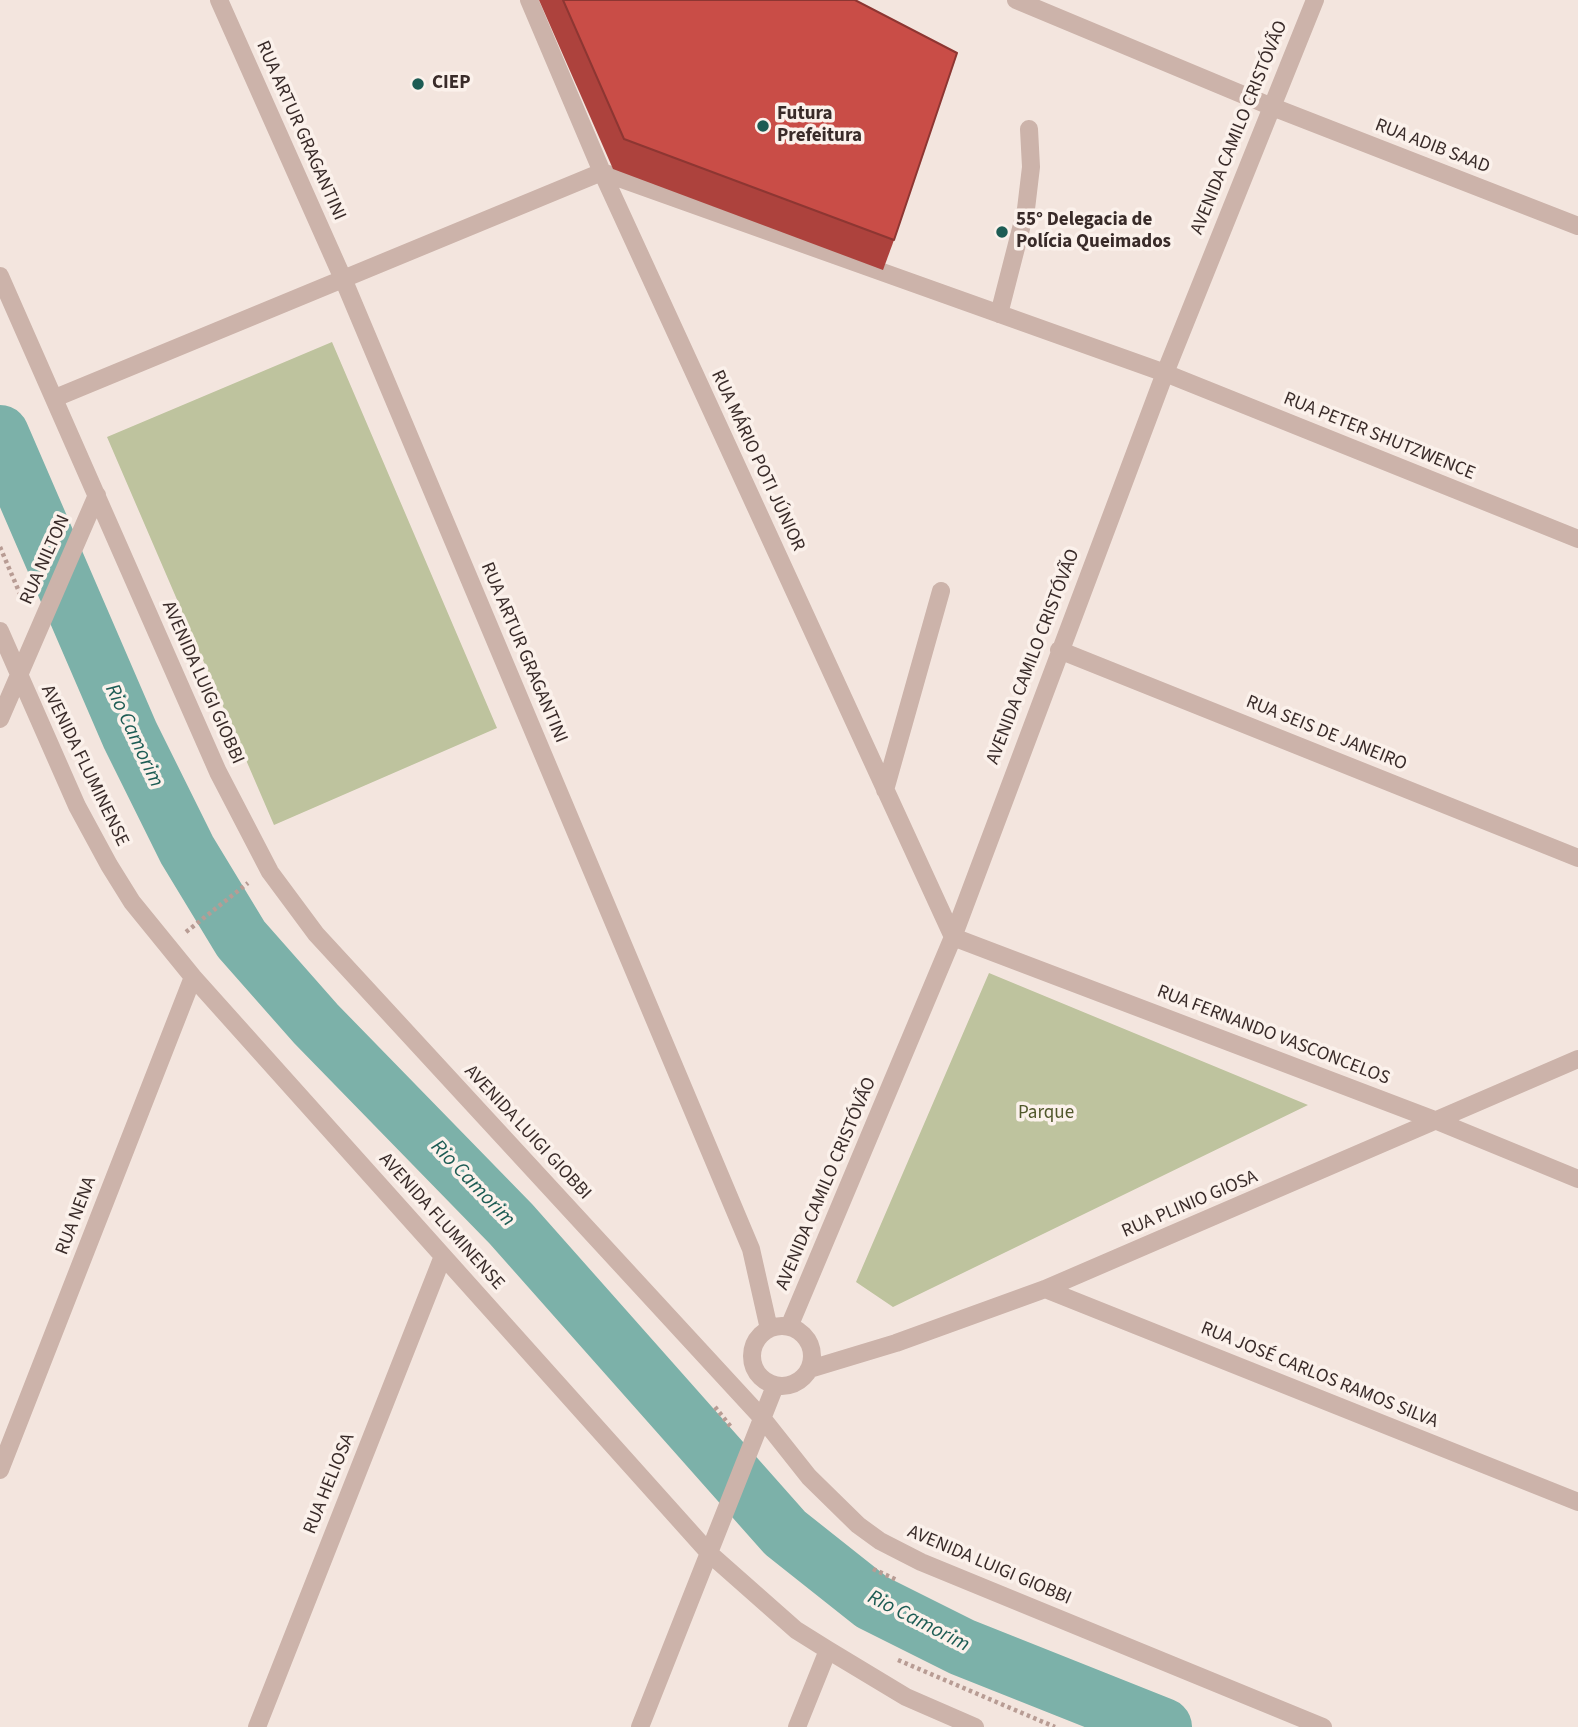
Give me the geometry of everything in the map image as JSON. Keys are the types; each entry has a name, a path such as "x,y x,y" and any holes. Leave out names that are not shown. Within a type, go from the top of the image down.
{"street":[{"name":"RUA ARTUR GRAGANTINI","path":"219,0 344,281 751,1249 769,1329"},
{"name":"RUA MÁRIO POTI JÚNIOR","path":"529,0 602,172 953,937"},
{"name":"RUA ADIB SAAD","path":"1016,0 1270,106 1578,226"},
{"name":"AVENIDA CAMILO CRISTÓVÃO","path":"789,1327 953,937 1165,373 1270,106 1315,0"},
{"path":"999,314 1026,209 1031,167 1028,129"},
{"path":"55,398 344,281 602,172"},
{"name":"RUA PETER SHUTZWENCE","path":"602,172 1165,373 1578,539"},
{"name":"AVENIDA LUIGI GIOBBI","path":"0,276 218,772 277,882 316,934 763,1419 809,1477 859,1525 880,1541 932,1567 1323,1727"},
{"name":"RUA NILTON","path":"0,719 97,495"},
{"path":"885,790 941,591"},
{"name":"AVENIDA FLUMINENSE","path":"0,631 77,806 109,865 132,902 193,977 710,1554 796,1630 906,1697 975,1727"},
{"name":"RUA SEIS DE JANEIRO","path":"1059,650 1578,858"},
{"name":"RUA FERNANDO VASCONCELOS","path":"953,937 1437,1121 1578,1179"},
{"name":"RUA NENA","path":"0,1470 193,977"},
{"name":"RUA PLINIO GIOSA","path":"810,1368 896,1343 1045,1289 1578,1059"},
{"name":"RUA HELIOSA","path":"257,1727 443,1256"},
{"name":"RUA JOSÉ CARLOS RAMOS SILVA","path":"1045,1289 1578,1502"},
{"path":"789,1327 801,1333 809,1343 810,1368 791,1385 775,1386 761,1378 752,1364 757,1339 769,1329 789,1327"},
{"path":"640,1727 775,1386"},
{"path":"797,1727 828,1650"}],"path":[{"path":"0,547 35,636"},
{"path":"186,932 249,883"},
{"path":"178,921 193,940"},
{"path":"889,1656 1055,1727"}],"green space":[{"path":"332,342 497,728 274,825 107,437"},
{"name":"Parque","path":"989,973 1308,1105 893,1307 856,1282"}],"building":[{"name":"Futura Prefeitura","path":"563,0 855,0 957,53 894,240 624,139"}],"waterway":[{"name":"Rio Camorim","path":"0,434 130,735 187,850 241,939 316,1024 511,1224 785,1533 872,1602 962,1647 1163,1727"}],"place":[{"name":"CIEP","path":"418,84"},
{"name":"Futura Prefeitura","path":"763,126"},
{"name":"55° Delegacia de Polícia Queimados","path":"1002,232"}]}
